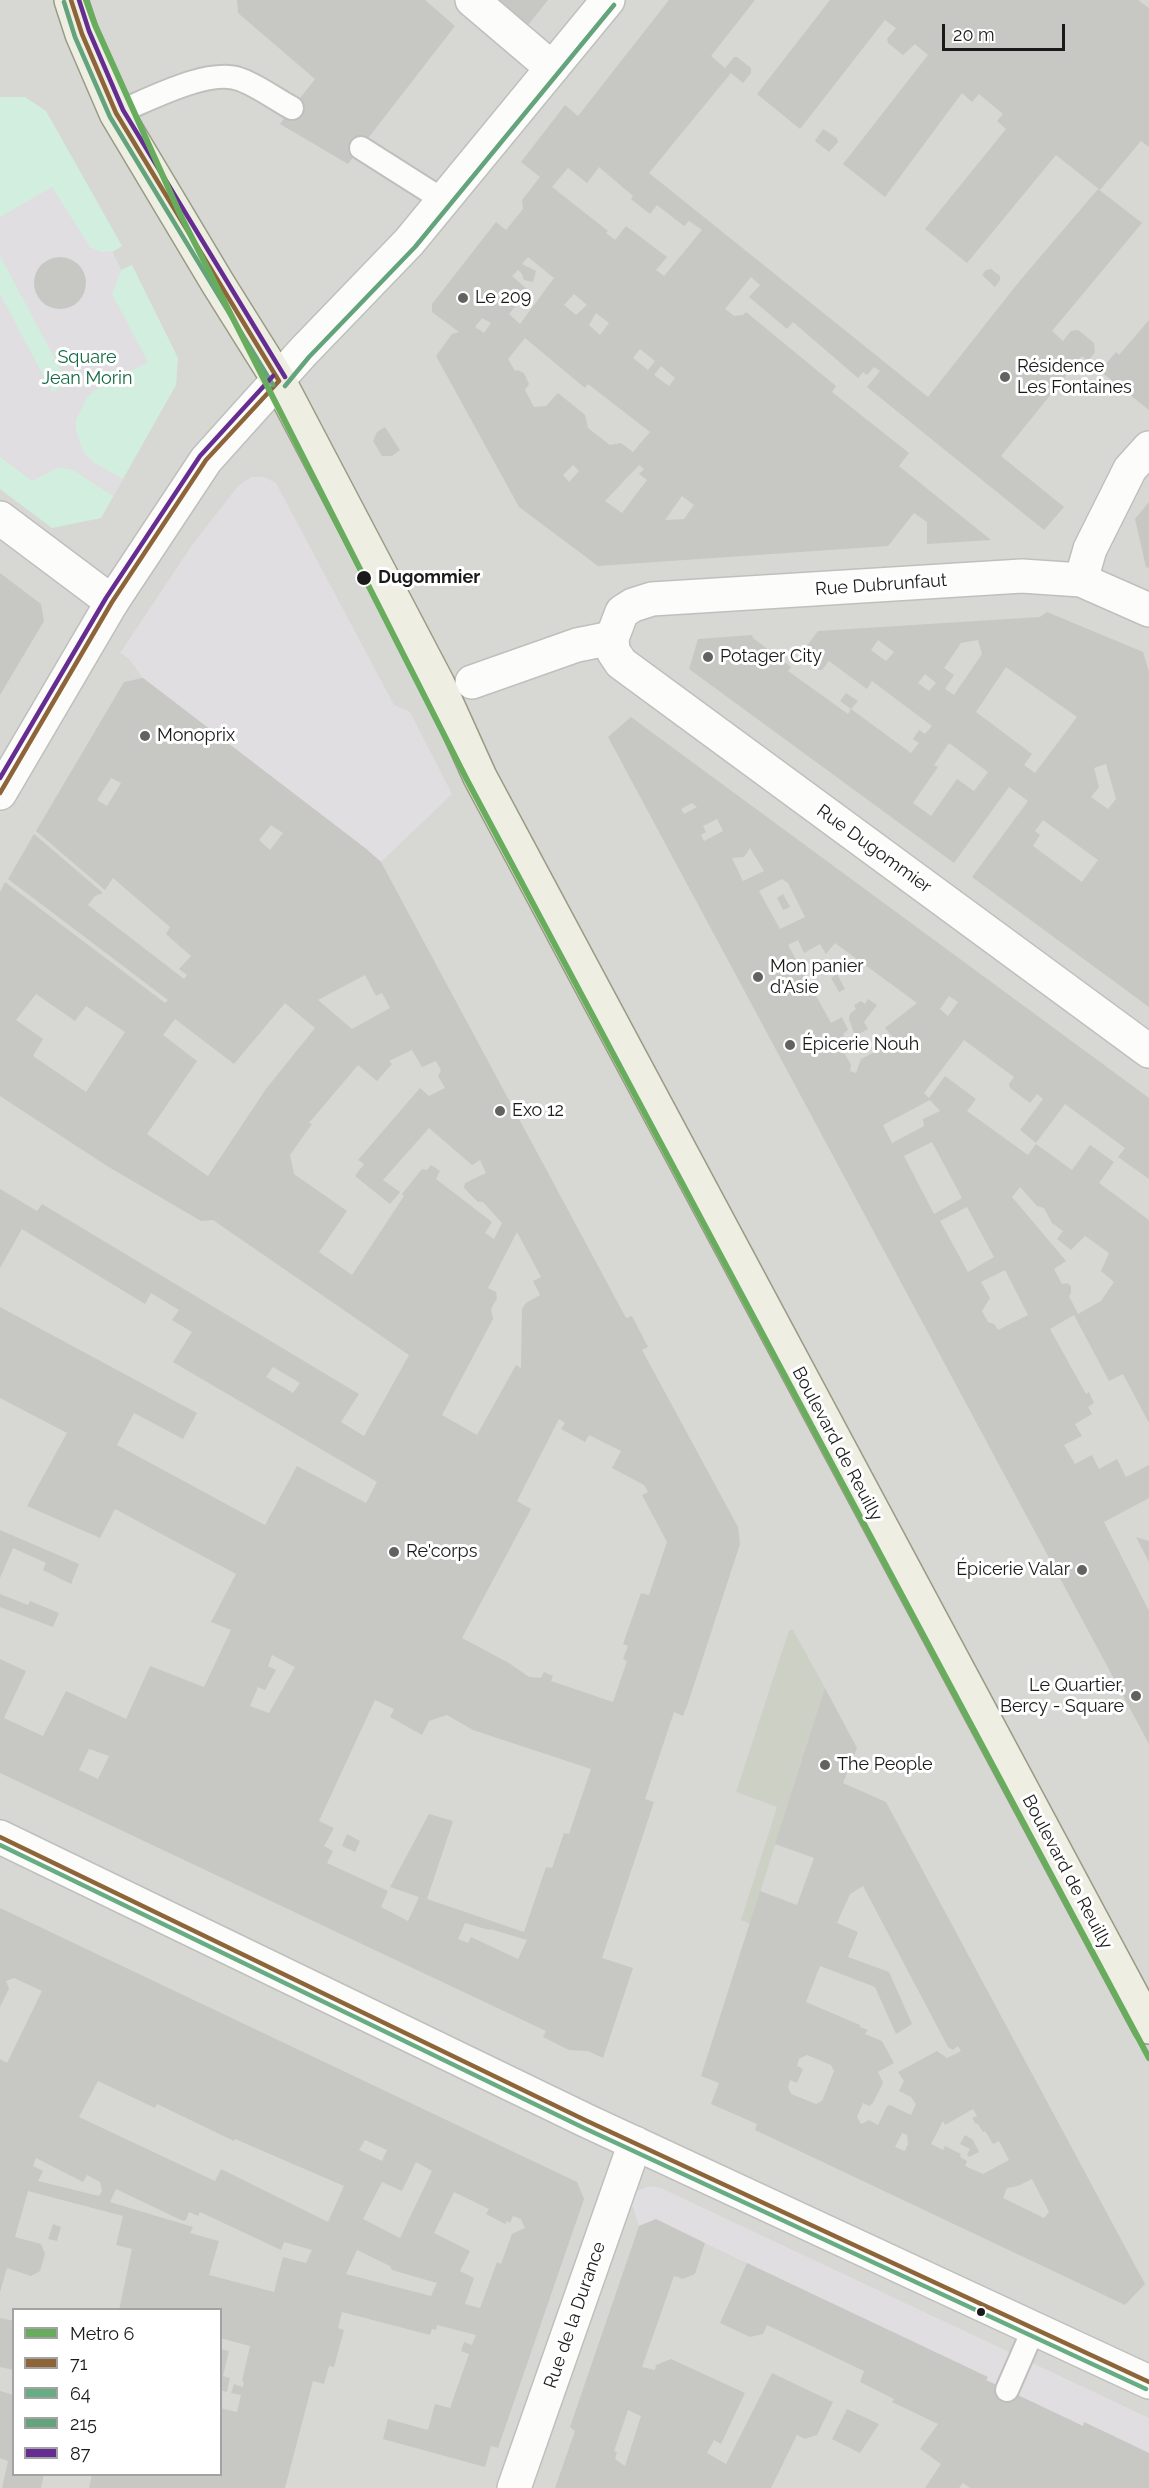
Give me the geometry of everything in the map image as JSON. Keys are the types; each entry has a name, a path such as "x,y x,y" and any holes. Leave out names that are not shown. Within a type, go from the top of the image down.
{"main road":[{"name":"Boulevard de Reuilly","path":"71,0 82,34 116,113 216,282 279,381 438,684 480,777 1149,2026"}],"street":[{"path":"472,0 552,68"},
{"path":"0,793 112,602 206,460 303,352 384,270 608,0"},
{"path":"1081,580 1090,549 1130,469 1149,448"},
{"path":"0,518 112,602"},
{"name":"Rue Dubrunfaut","path":"615,631 622,612 633,605 652,599 1022,576 1081,580 1149,610"},
{"path":"472,682 615,631"},
{"name":"Rue Dugommier","path":"615,631 614,651 621,663 1149,1051"},
{"path":"0,1837 635,2143 1148,2381"},
{"name":"Rue de la Durance","path":"514,2488 635,2143"}],"lane":[{"path":"116,113 177,87 215,77 238,78 292,108"},
{"path":"361,148 443,200"},
{"path":"1007,2390 1034,2328"}],"shaded area":[{"path":"0,0 1149,0 1149,2488 0,2488"},
{"path":"52,187 90,247 101,252 112,251 121,271 112,294 148,362 95,390 87,397 76,420 76,431 84,453 93,462 123,479 113,496 73,470 59,467 32,481 0,457 0,294 52,392 68,383 0,256 0,217","holes":["56,257 68,258 78,264 87,285 83,295 76,303 67,308 56,309 37,296 34,284 37,271 45,261"]},
{"path":"251,477 264,477 276,483 394,705 410,712 452,794 381,862 143,678 128,658 120,653 192,545 238,486"},
{"path":"789,1630 793,1630 825,1688 750,1924 741,1920 777,1807 736,1792"},
{"path":"650,2186 661,2188 1149,2418 1149,2453 1084,2422 1083,2426 986,2380 987,2377 656,2220 639,2226 629,2194"}],"green space":[{"name":"Square Jean Morin","path":"0,97 25,97 46,111 122,246 112,252 121,270 132,265 178,358 176,385 101,518 52,528 0,489"}],"building":[{"path":"237,0 425,0 455,26 348,164 280,124 315,79 238,13"},
{"path":"497,0 548,0 528,25"},
{"path":"669,0 755,0 711,56 725,68 734,57 737,57 751,68 751,73 743,83 731,73 649,173 928,397 1018,283 1098,189 1142,223 1052,331 1063,341 1071,331 1078,330 1094,343 1095,352 1088,361 1082,356 1001,456 1064,507 1044,530 867,387 880,371 874,367 867,375 863,372 858,378 793,322 787,329 749,297 760,285 751,277 725,309 734,316 743,315 746,312 836,386 832,392 909,453 899,466 991,540 927,544 927,522 914,513 888,546 598,566 519,507 436,356 452,334 459,332 432,312 432,304 496,222 506,230 523,209 522,200 540,177 521,162 565,105 578,116","holes":["599,167 633,196 631,199 650,214 657,205 684,226 689,221 702,230 664,276 656,270 667,257 626,226 615,240 606,233 608,231 552,187 568,168 587,183","528,257 554,278 520,324 509,314 528,290 512,276 518,270 524,280 533,282 536,271 522,264","574,294 587,305 576,315 564,305","596,313 609,323 600,335 589,325","482,318 491,323 484,333 475,327","525,338 585,388 588,384 650,432 633,452 621,443 610,445 588,428 585,415 558,393 546,406 534,407 525,390 529,384 524,373 515,371 508,359","640,349 655,361 648,370 633,358","661,366 675,378 669,386 654,375","573,465 579,471 569,482 563,475","639,465 644,469 639,474 647,480 622,513 605,501","682,496 694,505 684,519 665,520"]},
{"path":"830,0 1138,0 1149,8 1149,147 1141,141 1100,190 1056,155 967,263 925,229 1006,129 997,121 1003,114 979,94 972,102 962,93 885,197 843,164 928,55 915,44 903,55 888,43 887,39 896,28 885,20 800,129 757,94"},
{"path":"823,129 837,138 838,142 829,152 815,141"},
{"path":"60,257 70,259 78,265 84,273 86,283 84,293 78,301 70,307 60,309 50,307 42,301 36,293 34,283 36,273 42,265 50,259"},
{"path":"991,269 1000,276 995,287 982,275 986,270"},
{"path":"1149,320 1149,410 1100,371 1116,352 1119,355"},
{"path":"385,427 400,450 392,456 382,456 373,441 377,432"},
{"path":"1149,502 1149,568 1146,567 1135,519"},
{"path":"0,573 41,604 44,621 0,695"},
{"path":"1047,612 1143,652 1149,672 1149,1007 972,877 1028,801 1009,787 954,863 689,669 698,639 752,635 791,667 788,671 848,714 851,709 911,753 919,743 913,739 919,730 925,734 932,726 872,681 867,689 829,661 822,670 819,670 799,656 818,631 1040,617","holes":["878,640 894,652 886,661 871,650","978,640 982,654 954,695 945,689 954,675 944,668 961,643","1006,667 1077,717 1035,773 1024,765 1032,754 976,712","925,674 936,683 929,691 918,683","949,743 988,772 974,791 957,779 931,816 913,803 938,767 934,765","1106,764 1116,799 1108,809 1091,797 1099,787 1094,768","1043,820 1098,860 1082,882 1033,846 1040,835 1035,831"]},
{"path":"143,678 381,862 626,1318 632,1316 648,1347 642,1350 738,1527 740,1544 688,1703 683,1716 674,1712 645,1799 654,1802 602,1958 633,1968 603,2058 588,2051 569,2050 543,2037 546,2031 0,1773 0,1659 26,1671 4,1718 43,1736 66,1691 126,1719 150,1666 204,1687 231,1630 211,1622 236,1574 115,1509 100,1538 27,1506 67,1433 0,1398 0,1307 197,1413 183,1439 134,1413 117,1445 265,1525 297,1466 366,1503 377,1482 173,1362 192,1332 172,1320 179,1310 151,1293 145,1304 22,1229 0,1268 0,1189 37,1211 42,1204 359,1394 341,1422 364,1436 409,1355 213,1220 201,1221 107,1166 0,1096 0,892 5,882 165,1003 168,1000 8,879 34,834 103,893 95,896 88,905 184,979 187,975 179,969 191,956 166,934 170,927 113,878 105,890 36,831 124,682","holes":["111,778 121,783 107,806 97,800","271,825 283,833 270,850 259,840","365,975 376,996 382,993 390,1008 352,1029 318,1000","36,994 75,1021 86,1006 125,1032 86,1092 33,1056 43,1039 16,1020","285,1003 315,1028 266,1089 208,1176 147,1134 197,1061 163,1035 175,1019 234,1064","412,1050 422,1067 436,1061 441,1070 438,1076 445,1088 429,1096 420,1088 358,1160 364,1164 355,1176 390,1204 400,1192 383,1180 429,1128 472,1165 480,1160 486,1173 465,1183 464,1188 478,1202 483,1202 502,1223 494,1239 485,1233 492,1222 436,1179 440,1171 431,1165 427,1170 422,1169 402,1194 404,1196 352,1275 319,1252 347,1211 294,1174 290,1155 312,1124 309,1123 358,1065 377,1081 392,1064 389,1061","517,1232 541,1277 533,1281 540,1295 526,1303 522,1309 521,1368 516,1365 477,1435 442,1415 493,1319 491,1309 497,1298 496,1292 488,1288","273,1367 300,1383 293,1393 266,1377","559,1419 565,1423 561,1429 585,1442 589,1435 621,1451 612,1468 644,1485 648,1492 642,1495 667,1542 649,1595 641,1593 623,1644 628,1646 623,1659 627,1661 613,1702 551,1681 553,1676 544,1672 541,1678 529,1677 509,1663 462,1638 531,1509 517,1501","272,1655 295,1667 269,1713 250,1706 258,1687 265,1690 276,1670 268,1666","375,1700 394,1709 390,1717 422,1735 429,1721 447,1715 473,1730 591,1769 569,1834 564,1833 552,1868 546,1867 524,1932 427,1899 453,1821 429,1814 390,1887 419,1897 408,1921 381,1907 388,1891 327,1863 333,1851 324,1846 334,1828 319,1821","89,1749 109,1756 98,1779 79,1770","465,1923 527,1940 518,1959 471,1937 468,1943 458,1939"]},
{"path":"846,693 858,701 851,709 840,701"},
{"path":"631,717 1149,1098 1149,1179 1118,1157 1125,1148 1065,1104 1036,1143 1020,1130 1043,1099 1037,1094 1030,1103 1010,1088 1009,1084 1014,1077 964,1040 924,1093 929,1098 945,1076 976,1099 967,1111 1028,1155 1036,1144 1072,1170 1090,1145 1114,1162 1099,1183 1149,1220 1149,1423 1123,1374 1109,1381 1074,1315 1050,1329 1086,1394 1089,1392 1094,1403 1088,1407 1092,1414 1075,1424 1082,1436 1064,1445 1075,1464 1092,1455 1099,1469 1117,1459 1126,1477 1149,1465 1149,1498 1104,1522 1149,1611 1149,1744 608,737","holes":["692,803 697,807 684,814 681,809","717,819 723,831 704,841 701,835 706,832 703,826","750,848 764,871 743,881 732,858 744,857","782,879 788,883 805,917 780,929 759,891","798,940 804,953 820,944 826,954 835,943 917,1003 885,1028 896,1041 861,1059 856,1073 850,1071 851,1065 839,1043 846,1040 843,1034 848,1030 842,1017 831,1023 788,945","949,996 958,1002 948,1016 940,1009","930,1100 940,1111 923,1119 924,1126 892,1143 883,1125","932,1142 962,1198 934,1214 904,1156","1020,1187 1037,1206 1044,1208 1052,1223 1063,1231 1057,1239 1071,1250 1085,1236 1109,1253 1101,1271 1114,1282 1101,1301 1078,1314 1069,1296 1071,1286 1067,1283 1062,1284 1054,1269 1066,1261 1012,1197","967,1207 994,1257 968,1272 940,1221","1005,1270 1028,1315 998,1330 994,1324 988,1322 982,1311 990,1298 981,1282"]},
{"path":"783,894 790,907 783,910 777,898"},
{"path":"837,974 845,989 839,992 831,978"},
{"path":"868,999 877,1005 864,1022 868,1029 855,1036 849,1019 850,1014 856,1009 854,1005 861,1001 865,1004"},
{"path":"0,1530 79,1564 71,1584 43,1570 46,1563 13,1548 0,1578"},
{"path":"1136,1537 1149,1541 1149,1562"},
{"path":"0,1594 28,1605 30,1601 59,1613 53,1627 0,1607"},
{"path":"825,1688 857,1748 843,1783 886,1802 1145,2284 1125,2305 755,2130 757,2124 711,2104 719,2083 701,2076 760,1891 797,1905 814,1858 775,1844","holes":["863,1886 948,2047 953,2050 958,2046 961,2051 947,2058 937,2051 898,2072 904,2081 899,2091 911,2097 916,2104 911,2115 890,2105 887,2106 878,2125 869,2120 861,2124 857,2117 863,2103 869,2106 873,2103 883,2083 878,2072 894,2063 882,2041 865,2034 868,2030 860,2025 806,2002 820,1966 875,1987 896,2034 912,2024 889,1972 848,1957 858,1932 837,1923 850,1894","807,2055 831,2065 834,2071 822,2101 816,2104 791,2094 788,2087 790,2080 797,2083 803,2069 797,2066 799,2059","973,2109 977,2116 972,2118 976,2124 983,2132 985,2131 993,2144 999,2141 1009,2160 983,2174 965,2166 967,2161 960,2157 961,2154 945,2146 943,2150 931,2144 943,2121 945,2125","902,2133 907,2135 908,2144 905,2151 895,2147","1032,2179 1049,2212 1044,2218 1003,2198 1007,2188 1018,2186"]},
{"path":"347,1834 360,1841 355,1852 342,1846"},
{"path":"0,1908 577,2182 584,2199 498,2448 491,2446 485,2467 383,2439 388,2419 428,2430 435,2404 450,2408 469,2354 461,2351 464,2342 472,2345 476,2335 437,2325 436,2330 432,2329 430,2335 342,2312 338,2328 344,2330 334,2367 329,2366 324,2384 313,2381 285,2488 89,2488 92,2476 222,2476 222,2408 237,2412 241,2395 231,2393 234,2384 243,2387 244,2382 242,2381 250,2346 222,2339 222,2308 119,2308 132,2249 116,2245 123,2216 28,2191 15,2237 41,2244 45,2254 40,2271 31,2276 7,2268 0,2292 0,2059 7,2063 42,1991 14,1978 6,1981 9,1989 0,2007","holes":["98,2081 155,2108 157,2104 234,2141 235,2139 344,2186 328,2222 221,2169 215,2181 79,2117","365,2140 387,2150 382,2161 359,2150","36,2158 83,2182 87,2175 100,2182 102,2191 99,2196 38,2181 43,2171 33,2166","416,2162 432,2171 400,2238 363,2219 382,2182 402,2191","116,2189 183,2221 186,2220 189,2212 198,2216 200,2212 281,2250 284,2242 312,2250 306,2263 283,2257 274,2292 209,2275 219,2241 190,2233 193,2227 110,2202","454,2192 489,2209 486,2214 505,2224 507,2221 510,2223 513,2216 521,2219 525,2228 512,2234 501,2264 497,2262 480,2308 465,2304 474,2278 460,2271 470,2251 434,2233","357,2250 390,2266 392,2270 437,2283 431,2296 346,2274"]},
{"path":"965,2135 973,2140 979,2152 969,2157 967,2155 970,2149 960,2144"},
{"path":"656,2219 705,2243 695,2274 683,2279 674,2276 642,2367 655,2370 656,2365 671,2359 745,2393 721,2444 714,2440 707,2453 726,2464 772,2373 833,2402 817,2435 805,2439 797,2435 771,2488 555,2488 575,2431 570,2427 639,2226","holes":["628,2410 641,2416 625,2466 615,2459 617,2452 614,2451"]},
{"path":"53,2224 61,2227 57,2241 48,2239"},
{"path":"747,2263 988,2377 986,2380 1083,2426 1084,2422 1149,2453 1149,2488 970,2488 963,2483 959,2488 925,2488 941,2464 920,2449 938,2424 892,2402 894,2399 860,2382 864,2371 767,2325 763,2334 750,2337 720,2323"},
{"path":"0,2318 12,2321 12,2370 0,2367"},
{"path":"222,2349 229,2351 223,2376 230,2378 227,2392 222,2391"},
{"path":"0,2391 12,2394 12,2476 44,2476 41,2488 2,2488 8,2461 0,2458"},
{"path":"847,2409 879,2424 860,2453 832,2439"}],"metro line":[{"name":"6","path":"86,0 95,25 180,214 467,780 1149,2058"}],"transit line":[{"name":"71","path":"0,793 112,602 206,460 279,381 116,113 82,34 71,0"},
{"name":"87","path":"79,0 89,31 123,110 285,377"},
{"name":"215","path":"64,2 75,37 110,117 273,385"},
{"name":"215","path":"285,386 309,357 415,247 614,5"},
{"name":"87","path":"0,778 106,598 200,456 273,376"},
{"name":"71","path":"0,1837 587,2121 1149,2382"},
{"name":"64","path":"0,1845 584,2128 1146,2389"}],"place":[{"name":"Le 209","path":"463,298"},
{"name":"Résidence Les Fontaines","path":"1005,377"},
{"name":"Dugommier","path":"364,578"},
{"name":"Potager City","path":"708,657"},
{"name":"Monoprix","path":"145,736"},
{"name":"Mon panier d'Asie","path":"758,977"},
{"name":"Épicerie Nouh","path":"790,1045"},
{"name":"Exo 12","path":"500,1111"},
{"name":"Re'corps","path":"394,1552"},
{"name":"Épicerie Valar","path":"1082,1570"},
{"name":"Le Quartier, Bercy - Square","path":"1136,1696"},
{"name":"The People","path":"825,1765"}]}
